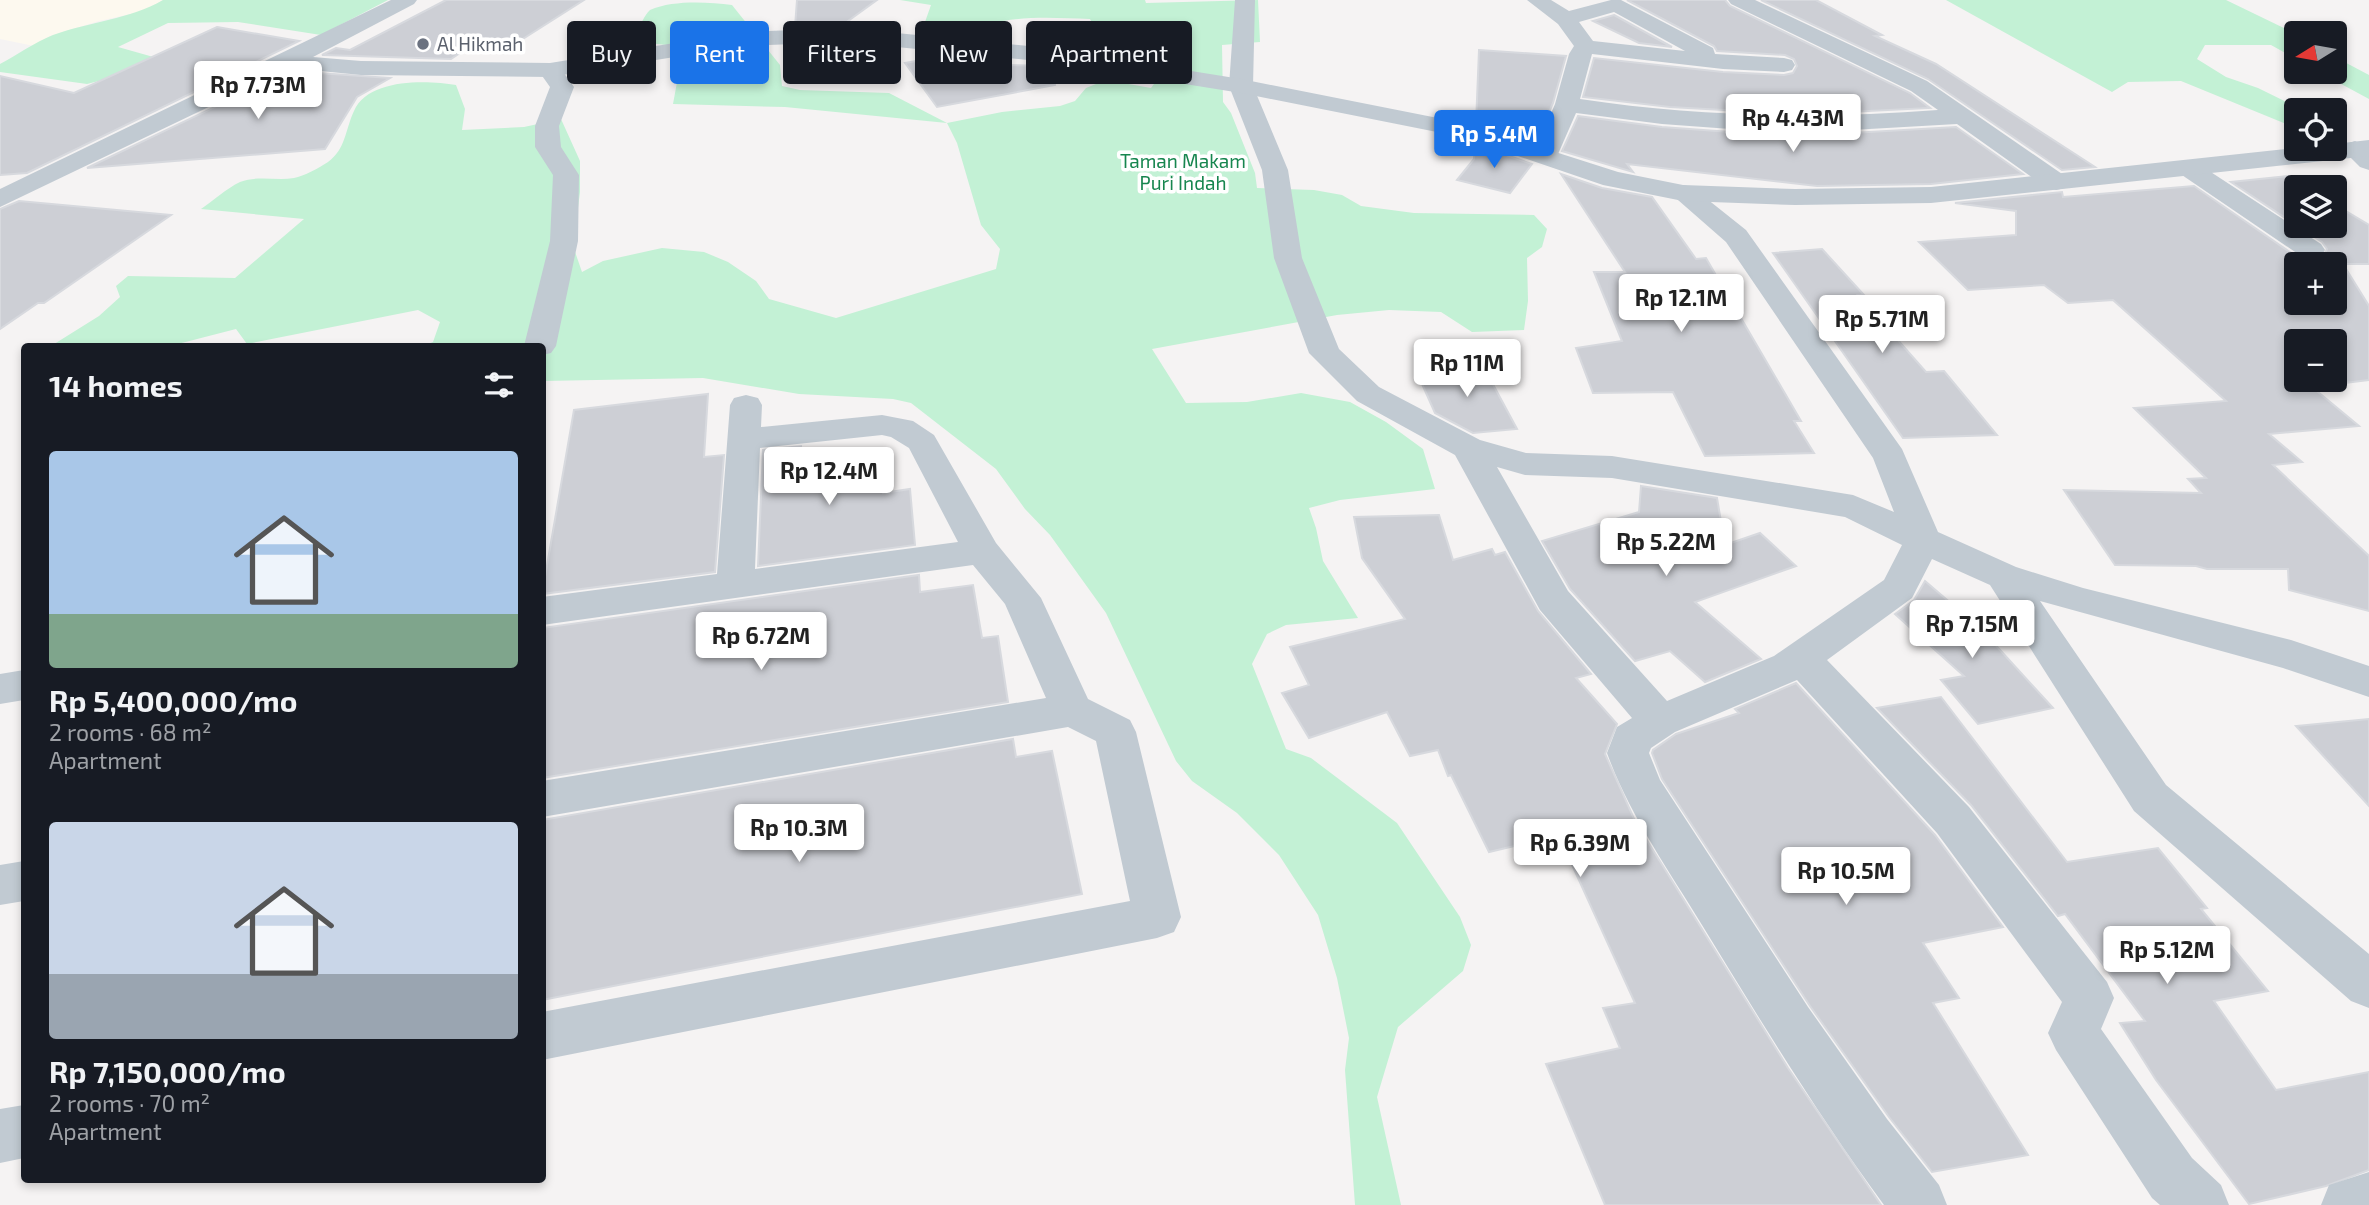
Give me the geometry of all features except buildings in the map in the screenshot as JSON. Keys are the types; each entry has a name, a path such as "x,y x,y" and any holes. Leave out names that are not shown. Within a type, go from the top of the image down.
{"street":[{"path":"0,199 407,0"},
{"path":"1245,0 1241,86 1275,170 1288,258 1325,353 1368,394 1468,448 1525,464 1612,467 1853,507 2003,576 2078,600 2291,655 2369,682"},
{"path":"1536,0 1566,19 1586,47 1723,62 1784,65"},
{"path":"1738,0 1919,86 2056,181"},
{"path":"1566,19 1615,5 1723,62"},
{"path":"287,61 361,68 550,70 743,39 846,35 1048,55 1241,86 1468,131 1612,179 1683,192 1795,197 1931,195 2364,153"},
{"path":"1546,156 1567,104 1580,54 1586,47"},
{"path":"541,343 564,241 566,175 548,147 547,126 562,87 550,70"},
{"path":"1567,104 1678,119 1760,124 1847,124 1961,116"},
{"path":"2188,168 2311,250"},
{"path":"1683,192 1737,236 1890,457 1923,540 1899,589 1788,667 1660,722 1632,739 1628,752 1641,786 1790,1024 1868,1138 1919,1205"},
{"path":"735,583 744,422 881,425 901,428 922,442 982,551 1022,598 1072,710"},
{"path":"1468,448 1501,502 1554,600 1660,722"},
{"path":"546,610 982,551"},
{"path":"2003,576 2150,798 2369,985"},
{"path":"1801,658 1953,820 2090,998 2074,1034 2172,1178 2201,1205"},
{"path":"0,689 21,686"},
{"path":"546,798 1072,710 1115,732 1157,917 546,1035"},
{"path":"0,885 21,882"},
{"path":"0,1136 21,1132"},
{"path":"2349,1205 2369,1199"}],"shaded area":[{"path":"0,0 163,0 144,11 50,36 34,46 0,39"}],"green space":[{"path":"163,0 388,0 321,35 238,22 168,23 118,47 157,58 122,75 87,84 0,72 0,64 46,38 137,12"},
{"name":"Taman Makam Puri Indah","path":"900,0 1145,0 1146,3 1258,0 1260,42 1222,45 1223,102 1231,113 1255,173 1257,188 1314,190 1342,195 1361,206 1414,213 1534,215 1547,229 1542,247 1527,258 1528,301 1524,330 1472,332 1441,312 1389,310 1337,315 1152,349 1186,403 1247,402 1301,393 1350,402 1386,422 1423,449 1435,489 1340,500 1309,508 1323,561 1358,618 1286,625 1267,634 1252,664 1286,749 1311,758 1397,823 1460,917 1471,945 1463,971 1398,1027 1377,1097 1401,1205 1355,1205 1345,1070 1349,1038 1337,978 1318,915 1279,855 1237,813 1192,781 1176,761 1106,613 1050,535 1025,509 996,469 911,403 893,399 799,394 703,378 546,381 546,343 430,343 440,322 418,310 252,343 246,343 236,329 182,343 56,343 99,316 120,297 116,286 128,276 235,278 304,219 201,209 240,182 294,178 328,162 338,151 361,100 385,87 415,82 456,85 465,109 462,130 524,127 561,119 580,161 580,192 573,246 582,272 603,261 662,248 704,252 728,262 756,281 769,299 836,318 996,269 1000,249 981,225 957,143 947,123 1002,112 1060,106 1075,101 1086,88 1096,84 1128,84 1151,88 1154,84 1192,84 1192,21 1024,18 1004,21 925,21 931,5"},
{"path":"1946,0 2226,0 2284,28 2284,52 2271,45 2205,45 2197,59 2226,77 2284,101 2284,123 2181,81 2128,82 2112,92"},
{"path":"669,5 732,5 745,21 670,21 670,51 666,45 656,44 656,21 642,21 650,10"},
{"path":"769,51 780,65 782,86 800,90 889,93 947,123 785,107 673,104 677,84 769,84"},
{"path":"2347,63 2369,75 2369,99 2341,84 2347,84"}],"place":[{"name":"Al Hikmah","path":"423,44"}]}
